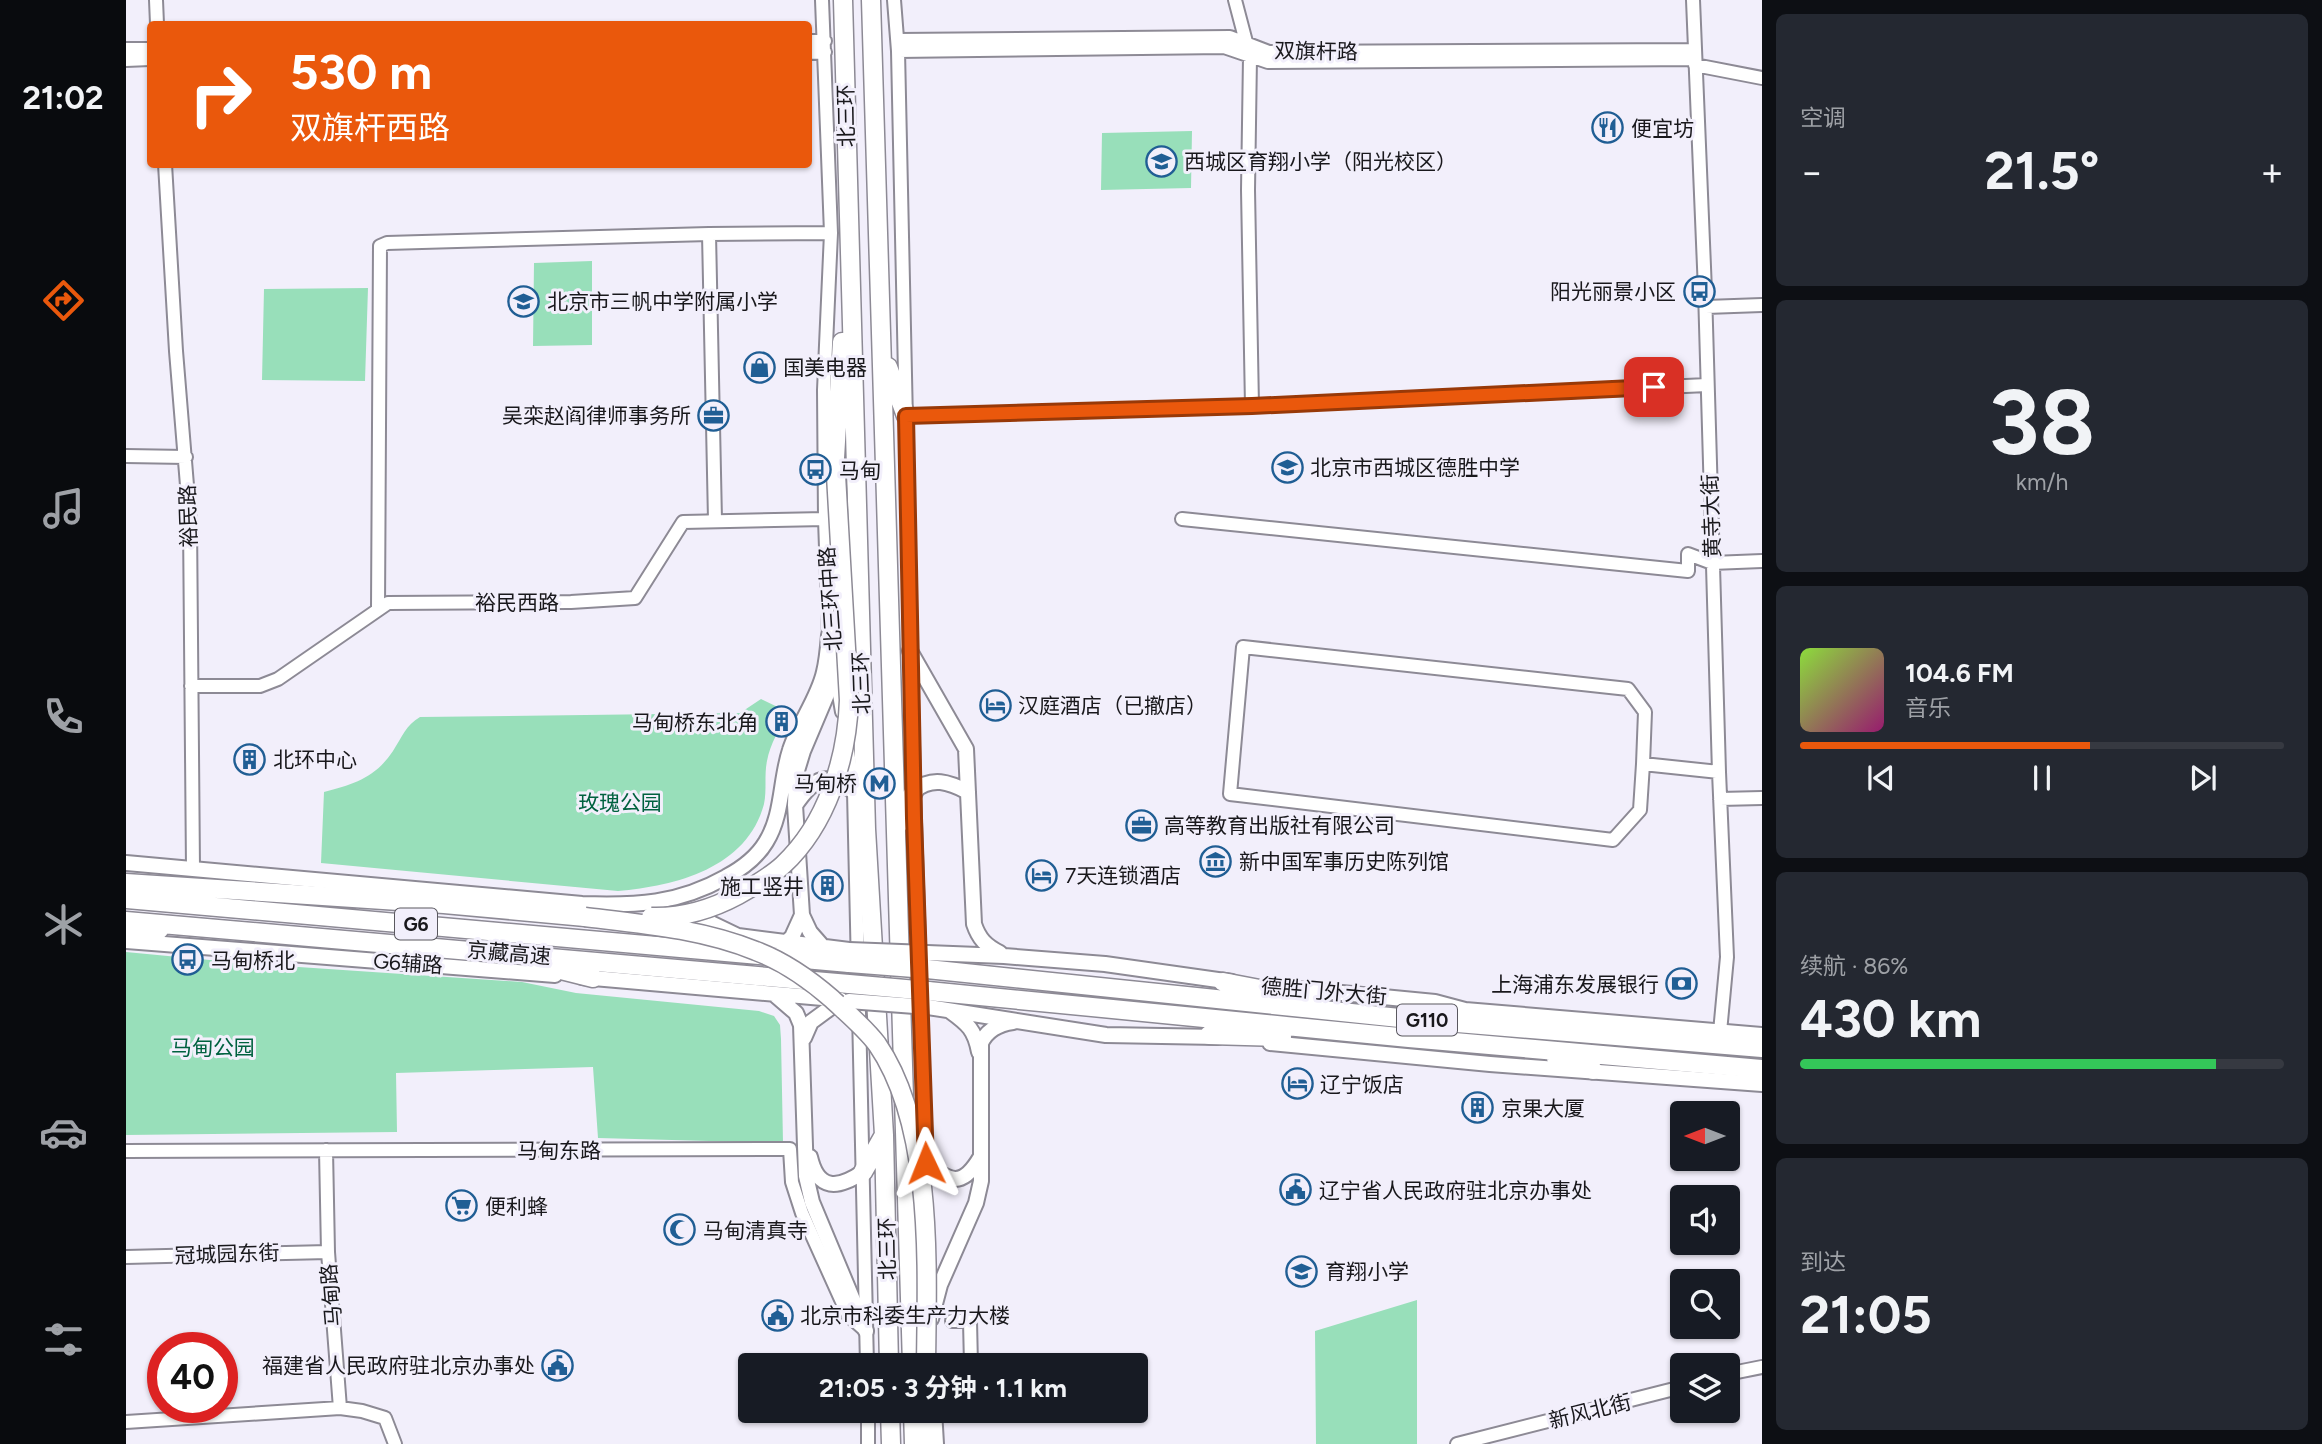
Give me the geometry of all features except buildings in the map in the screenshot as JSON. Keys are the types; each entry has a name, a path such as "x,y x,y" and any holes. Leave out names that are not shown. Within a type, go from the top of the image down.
{"highway":[{"name":"北三环","path":"843,0 866,829 884,1135 889,1353"},
{"name":"北三环","path":"871,0 912,1353"},
{"path":"126,881 661,918 700,911 731,899 783,866 815,824 830,795 841,762 848,726 849,700 835,458 849,237"},
{"path":"882,351 906,416"},
{"path":"897,828 914,791"},
{"path":"854,792 866,829"},
{"name":"京藏高速","path":"126,899 706,950 840,953"},
{"path":"583,911 677,947"},
{"path":"583,911 668,927 728,941 757,951 790,967 820,989 875,1042 892,1070 914,1135 924,1229 926,1353"},
{"name":"京藏高速","path":"126,921 487,951 846,995"},
{"path":"126,938 180,926"},
{"path":"487,951 593,978"},
{"name":"G6","path":"840,953 927,961"},
{"name":"德胜门外大街","path":"927,961 1409,1019 1762,1048"},
{"path":"1223,982 1409,1019"},
{"name":"G6","path":"846,995 928,999"},
{"name":"德胜门外大街","path":"928,999 1762,1069"},
{"path":"1209,1035 1409,1038"},
{"path":"1523,1048 1593,1070"},
{"path":"906,1129 926,1163"},
{"path":"863,1172 884,1135"},
{"path":"890,1423 891,1444"},
{"path":"913,1423 914,1444"},
{"path":"925,1423 926,1444"}],"main road":[{"path":"126,863 583,911 666,901 690,894 731,874 751,860 766,843 774,823 792,743 824,674 829,635"},
{"path":"911,651 966,749 974,924 978,937 986,946 1004,956"},
{"path":"836,673 803,751 796,774 795,805 802,915 810,932 840,953"},
{"path":"795,805 809,785 821,779 842,782 854,792"},
{"path":"914,791 922,784 944,781 968,792"},
{"path":"666,901 738,936 840,953"},
{"path":"786,943 792,937 802,915"},
{"path":"952,954 967,940 974,924"},
{"name":"G6辅路","path":"126,938 774,994 846,995"},
{"name":"德胜门外大街","path":"927,961 952,954 1105,964 1223,982 1435,1002 1465,1010 1762,1035"},
{"path":"774,994 796,1013 803,1040 806,1176 812,1202 866,1331"},
{"path":"803,1040 811,1022 846,995"},
{"path":"928,999 949,1010 970,1026 976,1037 979,1055 981,1181 976,1203 940,1285 931,1319"},
{"path":"949,1010 1106,1035 1209,1035 1490,1063 1762,1084"},
{"path":"979,1055 981,1043 993,1028 1018,1021"},
{"path":"805,1135 813,1168 820,1180 842,1184 863,1172"},
{"path":"926,1163 951,1179 962,1179 972,1172 980,1158"}],"street":[{"path":"156,0 158,21"},
{"name":"北三环中路","path":"822,0 831,233 824,390 825,519 829,635 854,792 867,1353"},
{"path":"894,0 898,46 914,791 932,1353"},
{"path":"1235,0 1249,50 1248,190 1252,406"},
{"name":"黄寺大街","path":"1693,0 1727,957 1720,1032"},
{"path":"812,42 825,47"},
{"path":"898,46 1224,47 1249,50 1268,62 1695,58 1762,78"},
{"path":"812,52 825,47"},
{"path":"126,49 147,48"},
{"path":"126,60 147,59"},
{"name":"裕民路","path":"165,168 190,522 193,869"},
{"path":"378,610 380,246 387,243 831,233"},
{"path":"709,234 715,520"},
{"path":"1706,307 1762,306"},
{"path":"906,416 1252,406 1707,385"},
{"path":"126,456 186,457"},
{"name":"裕民西路","path":"191,686 260,686 278,679 388,603 571,602 635,598 683,522 825,519"},
{"path":"1182,519 1688,572 1688,554 1712,563 1762,561"},
{"path":"1243,647 1628,689 1645,712 1643,764 1640,810 1613,840 1230,794 1243,647"},
{"path":"1643,764 1719,772"},
{"path":"1720,799 1762,798"},
{"name":"马甸东路","path":"126,1151 790,1149 792,1182 802,1213 848,1315 866,1331"},
{"name":"马甸路","path":"326,1150 328,1252 340,1408"},
{"name":"冠城园东街","path":"126,1257 328,1252"},
{"path":"952,1321 970,1321 971,1353"},
{"path":"1740,1371 1762,1367"},
{"name":"新风北街","path":"1457,1444 1670,1390"},
{"path":"126,1422 340,1408 385,1418 395,1444"},
{"path":"868,1423 868,1444"},
{"path":"936,1423 937,1444"}],"green space":[{"path":"1192,131 1191,188 1101,190 1102,133"},
{"path":"592,261 592,345 533,346 534,263"},
{"path":"368,288 365,381 262,380 264,289"},
{"name":"玫瑰公园","path":"761,699 788,712 768,755 764,804 755,826 742,844 726,858 685,878 618,891 321,863 324,792 354,783 379,768 408,728 420,717 740,713"},
{"name":"马甸公园","path":"126,952 241,963 522,982 576,993 759,1011 774,1016 780,1025 783,1143 598,1138 593,1067 396,1073 397,1132 126,1135"},
{"path":"1417,1300 1417,1444 1316,1444 1315,1331"}],"place":[{"name":"便宜坊","path":"1608,128"},
{"name":"西城区育翔小学（阳光校区）","path":"1161,161"},
{"name":"阳光丽景小区","path":"1699,291"},
{"name":"北京市三帆中学附属小学","path":"524,301"},
{"name":"国美电器","path":"760,367"},
{"name":"吴栾赵阎律师事务所","path":"714,415"},
{"name":"北京市西城区德胜中学","path":"1287,467"},
{"name":"马甸","path":"816,470"},
{"name":"汉庭酒店（已撤店）","path":"995,705"},
{"name":"马甸桥东北角","path":"781,722"},
{"name":"北环中心","path":"250,759"},
{"name":"马甸桥","path":"880,783"},
{"name":"高等教育出版社有限公司","path":"1141,825"},
{"name":"新中国军事历史陈列馆","path":"1216,861"},
{"name":"7天连锁酒店","path":"1042,875"},
{"name":"施工竖井","path":"827,886"},
{"name":"马甸桥北","path":"188,960"},
{"name":"上海浦东发展银行","path":"1682,984"},
{"name":"辽宁饭店","path":"1297,1084"},
{"name":"京果大厦","path":"1478,1108"},
{"name":"辽宁省人民政府驻北京办事处","path":"1296,1190"},
{"name":"便利蜂","path":"462,1206"},
{"name":"马甸清真寺","path":"680,1230"},
{"name":"育翔小学","path":"1302,1271"},
{"name":"北京市科委生产力大楼","path":"777,1315"},
{"name":"福建省人民政府驻北京办事处","path":"558,1365"}],"route":[{"path":"926,1163 914,818 906,416 1252,406 1654,387"}]}
